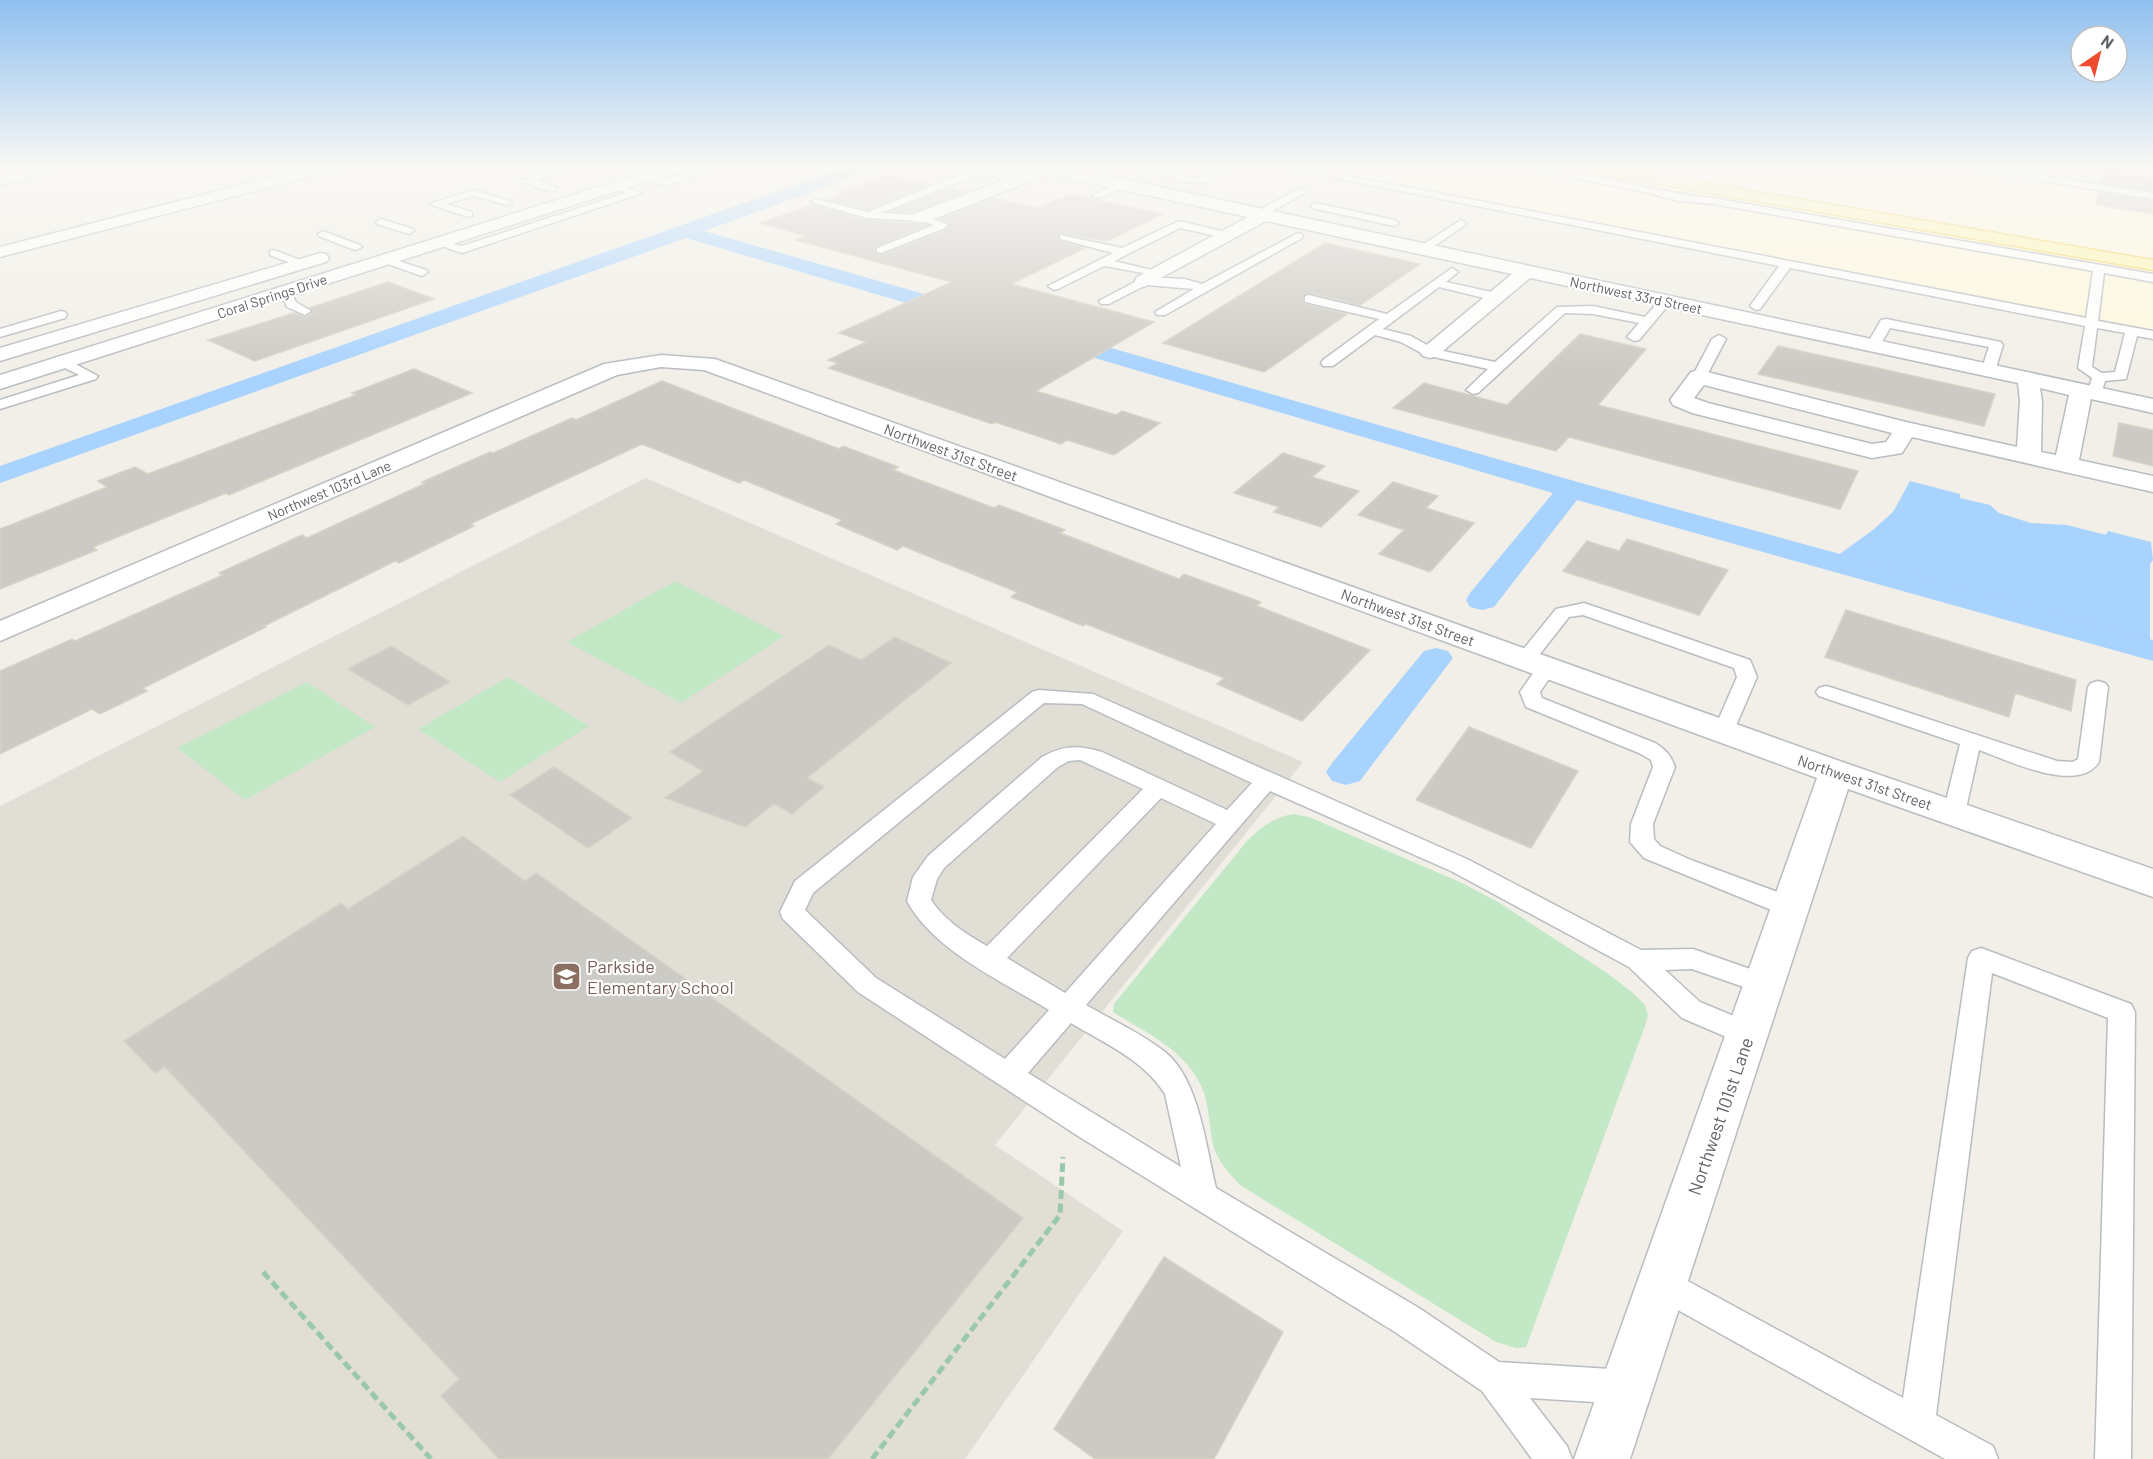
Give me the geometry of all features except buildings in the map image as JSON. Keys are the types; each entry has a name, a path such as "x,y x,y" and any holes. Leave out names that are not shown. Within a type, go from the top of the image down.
{"main road":[{"path":"1973,234 2153,265"},
{"path":"2051,234 2153,251"}],"street":[{"path":"0,252 70,234"},
{"name":"Coral Springs Drive","path":"0,355 399,234"},
{"name":"Coral Springs Drive","path":"0,382 467,234"},
{"name":"Northwest 33rd Street","path":"1356,234 2028,380 2091,387 2153,406"},
{"path":"1150,277 1226,235"},
{"path":"1430,352 1527,271"},
{"name":"Northwest 103rd Lane","path":"0,632 612,369 661,361"},
{"name":"Northwest 31st Street","path":"661,361 707,364 1724,732 2153,883"},
{"path":"1699,378 1906,429 2153,484"},
{"path":"2028,380 2031,401 2029,456"},
{"path":"2066,465 2091,387"},
{"name":"Northwest 101st Lane","path":"1602,1459 1836,772"}],"lane":[{"path":"323,234 356,247"},
{"path":"439,243 462,250 511,234"},
{"path":"881,250 918,234"},
{"path":"1054,286 1159,234"},
{"path":"1222,234 1226,235"},
{"path":"1423,249 1445,234"},
{"path":"1630,234 2090,318 2153,324"},
{"path":"1932,234 2153,278"},
{"path":"1161,312 1298,236"},
{"path":"1064,237 1124,252"},
{"path":"273,253 301,264"},
{"path":"386,260 422,272"},
{"path":"1104,262 1150,277 1204,288"},
{"path":"1756,306 1788,264"},
{"path":"2099,268 2090,318 2085,368 2091,387 2121,376 2132,331"},
{"path":"1328,363 1452,272"},
{"path":"1104,301 1150,277"},
{"path":"1437,283 1496,297"},
{"path":"277,295 289,299 291,304 305,311"},
{"path":"1309,299 1389,318"},
{"path":"1634,337 1665,302"},
{"path":"1473,390 1561,310 1587,309 1648,321"},
{"path":"5,332 61,315"},
{"path":"2090,318 2153,335"},
{"path":"1873,346 1886,323 1996,345 1988,371"},
{"path":"1373,330 1406,339 1430,352 1498,367"},
{"path":"5,332 36,344"},
{"path":"1699,378 1719,339"},
{"path":"0,405 91,376 64,362"},
{"path":"1724,732 1747,677 1743,664 1584,609 1563,613 1536,664 1530,692 1533,702 1647,748 1660,756 1664,767 1642,824 1642,842 1652,852 1790,907"},
{"path":"1827,692 2055,768 2070,770 2082,768 2088,762 2098,687"},
{"path":"1554,1459 1494,1379 1407,1320 1203,1197 867,986 792,912 804,887 1039,696 1086,698 1459,865 1638,960 1691,1010 1748,1034"},
{"path":"1954,813 1971,740"},
{"path":"1203,1197 1178,1091 1168,1074 1156,1061 988,962 954,939 927,915 919,901 925,877 936,862 1050,762 1064,754 1080,753 1094,757 1230,821"},
{"path":"1008,1076 1267,780"},
{"path":"988,962 1159,786"},
{"path":"1917,1424 1981,958 2122,1012 2112,1459"},
{"path":"1638,960 1694,959 1764,984"},
{"path":"1662,1284 1980,1459"},
{"path":"1494,1379 1626,1387"}],"path":[{"path":"872,1459 1060,1215 1064,1157"},
{"path":"263,1272 431,1459"}],"shaded area":[{"path":"1655,234 2153,234 2153,329"},
{"name":"Parkside Elementary School","path":"646,478 1303,762 995,1145 1123,1231 965,1459 0,1459 0,806"}],"green space":[{"path":"675,581 784,636 681,703 567,642"},
{"path":"508,677 589,726 500,782 418,729"},
{"path":"307,682 375,727 245,800 177,748"},
{"path":"1293,814 1323,823 1462,883 1498,902 1607,973 1645,1005 1648,1015 1645,1026 1526,1347 1516,1348 1496,1342 1240,1185 1216,1153 1204,1093 1197,1078 1178,1055 1166,1045 1113,1012 1114,1004 1247,841 1268,823"}],"water":[{"path":"1910,481 1960,494 1960,498 1990,505 1999,513 2031,523 2067,525 2106,535 2108,531 2151,542 2153,560 2150,564 2150,650 1830,561 1873,530 1893,512"}],"waterway":[{"path":"0,475 679,234"},
{"path":"692,234 965,313"},
{"path":"1052,338 1571,489"},
{"path":"1482,600 1571,489"},
{"path":"1571,489 2153,651"},
{"path":"1346,772 1436,658"}],"place":[{"name":"Parkside Elementary School","path":"566,976"}]}
